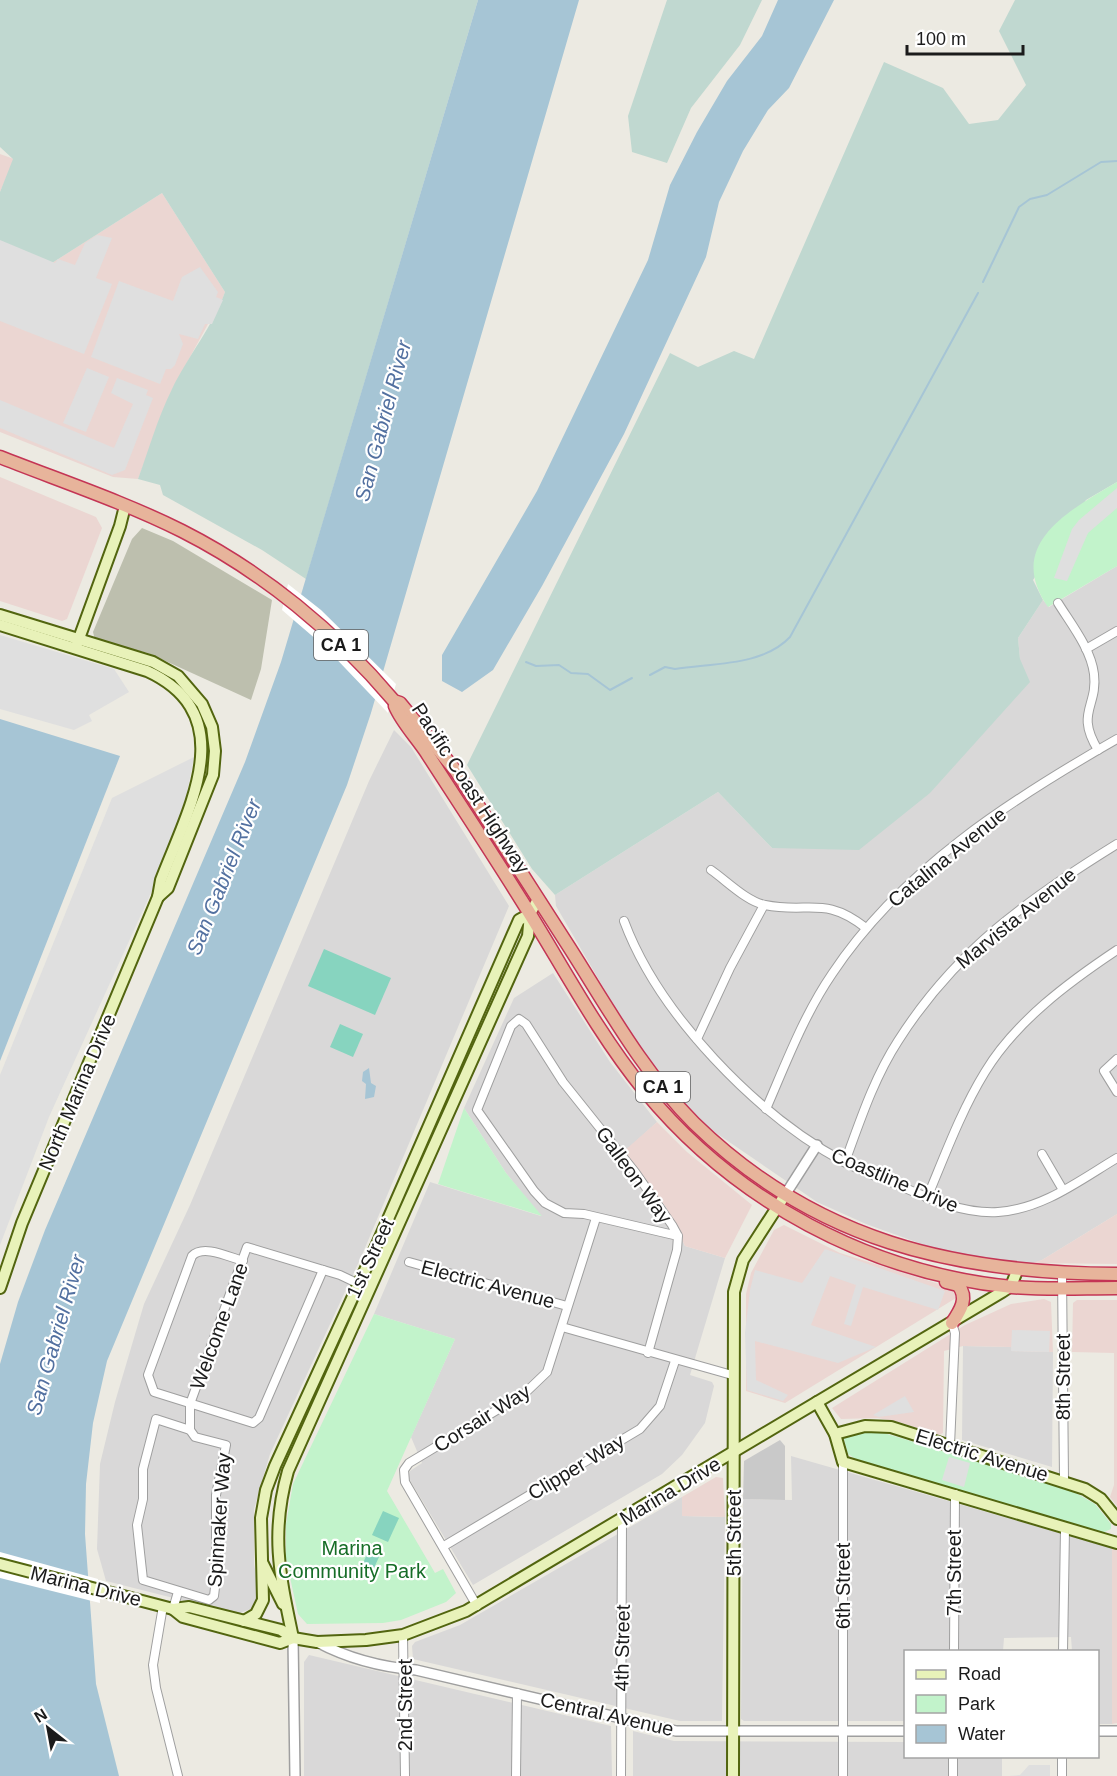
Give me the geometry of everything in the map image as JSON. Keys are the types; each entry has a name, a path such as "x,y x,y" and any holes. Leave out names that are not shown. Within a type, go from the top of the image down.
{"highway":[{"name":"CA 1","path":"0,457 125,506 214,549 285,597 331,635 393,700"},
{"name":"Pacific Coast Highway","path":"393,700 400,703 456,771 649,1070 693,1122 717,1144 784,1194 845,1226 920,1253 1017,1271 1117,1274"},
{"name":"Pacific Coast Highway","path":"393,700 395,708 421,744 611,1044 643,1089 704,1154 776,1207 839,1240 893,1261 940,1274 1011,1286 1063,1289 1117,1288"},
{"path":"839,1240 845,1226"},
{"path":"893,1261 903,1270 960,1288 963,1301 952,1323"}],"main road":[{"path":"77,644 120,526 125,506"},
{"path":"0,615 77,644"},
{"path":"0,625 77,644"},
{"name":"North Marina Drive","path":"0,1288 22,1223 158,897 161,880 202,765 199,726 184,689 147,671 77,644"},
{"name":"1st Street","path":"293,1638 276,1550 279,1507 283,1489 296,1454 528,936 530,914 538,899"},
{"name":"1st Street","path":"288,1612 261,1558 261,1518 266,1490 311,1383 358,1283 519,920 530,914"},
{"name":"5th Street","path":"733,1776 734,1452 732,1375 734,1292 738,1274 755,1239 784,1194"},
{"path":"1011,1286 1017,1271"},
{"name":"Marina Drive","path":"0,1564 168,1607 189,1607 281,1630 293,1638 317,1642 403,1635 445,1621 477,1606 1011,1286"},
{"name":"6th Street","path":"817,1402 835,1434 843,1462"},
{"name":"Electric Avenue","path":"835,1434 865,1426 879,1426 950,1445 1064,1480 1085,1489 1101,1498 1117,1519"},
{"path":"843,1462 1117,1544"},
{"path":"1099,1539 1113,1538 1117,1534"},
{"path":"244,1622 256,1614 263,1600 261,1558"},
{"name":"Marina Drive","path":"168,1607 183,1617 280,1643 293,1638"}],"street":[{"path":"1058,603 1086,649 1095,677 1086,725 1098,750"},
{"path":"1086,649 1117,631"},
{"name":"Catalina Avenue","path":"766,1109 808,1016 831,976 866,928 913,879 967,836 1117,739"},
{"name":"Marvista Avenue","path":"845,1162 872,1090 897,1042 931,993 965,954 1004,922 1063,877 1117,844"},
{"path":"711,870 765,905 822,907 838,910 846,912 866,928"},
{"path":"697,1039 730,968 765,905"},
{"name":"Coastline Drive","path":"624,921 655,979 697,1039 731,1077 766,1109 845,1162 927,1198 965,1210 998,1212 1041,1202 1117,1158"},
{"path":"927,1198 966,1107 986,1070 1012,1036 1053,998 1117,950"},
{"name":"Galleon Way","path":"596,1218 564,1214 544,1203 477,1110 511,1026 519,1019 526,1024 563,1082 635,1172 678,1236 677,1250 648,1353"},
{"path":"1117,1059 1104,1071 1117,1092"},
{"path":"784,1194 817,1145"},
{"path":"1042,1154 1063,1190"},
{"path":"596,1218 678,1236"},
{"name":"Corsair Way","path":"444,1546 405,1482 403,1474 409,1463 525,1393 547,1372 596,1218"},
{"name":"Welcome Lane","path":"190,1430 190,1404 205,1356 247,1247 323,1270"},
{"path":"243,1261 203,1250 196,1251 192,1256 148,1375 149,1384 154,1392 253,1423 257,1421 323,1270 371,1289"},
{"name":"Electric Avenue","path":"410,1262 567,1306"},
{"name":"8th Street","path":"1062,1273 1064,1480"},
{"path":"950,1445 955,1333 952,1323"},
{"name":"Electric Avenue","path":"562,1327 675,1361 732,1375"},
{"name":"Clipper Way","path":"444,1546 640,1429 660,1406 675,1361"},
{"path":"178,1776 156,1688 153,1665 168,1607 177,1592 142,1580 137,1525 143,1499 143,1469 156,1419 190,1430"},
{"name":"Spinnaker Way","path":"177,1592 209,1599 214,1596 216,1580 216,1495 226,1445 195,1437 190,1430"},
{"name":"6th Street","path":"843,1462 843,1776"},
{"name":"7th Street","path":"954,1650 955,1494"},
{"name":"4th Street","path":"621,1776 624,1534 622,1519"},
{"path":"1063,1650 1065,1529"},
{"path":"444,1546 477,1606"},
{"name":"2nd Street","path":"403,1635 405,1776"},
{"name":"1st Street","path":"293,1638 295,1776"},
{"name":"Central Avenue","path":"317,1642 348,1658 517,1693 676,1731 904,1731"},
{"path":"516,1776 517,1693"},
{"path":"1099,1731 1117,1731"},
{"path":"952,1776 953,1758"},
{"path":"1062,1758 1062,1776"}],"shaded area":[{"path":"0,0 478,0 306,579 262,550 163,495 160,485 138,479 167,400 214,317 225,292 162,193 52,263 0,242 0,192 13,159 0,147"},
{"path":"667,0 762,0 740,45 691,108 667,163 632,152 628,116"},
{"path":"1015,0 1117,0 1117,482 1086,500 1033,580 1043,600 1018,638 1020,659 1030,682 930,793 859,850 772,848 718,792 555,895 532,869 467,765 670,353 698,367 734,351 754,359 884,62 943,88 969,124 998,120 1026,85 999,31"},
{"path":"0,154 14,159 0,192"},
{"path":"162,193 225,292 218,311 208,324 172,390 138,479 113,477 0,432 0,242 52,263"},
{"path":"97,235 112,238 96,278 112,284 84,354 0,321 0,240 55,263 58,259 75,265 85,243"},
{"path":"200,267 218,292 216,297 223,300 212,324 205,324 198,339 179,334 183,344 175,365 171,369 166,369 160,384 91,357 119,281 173,301 182,277"},
{"path":"87,368 109,377 86,432 63,423"},
{"path":"117,378 148,390 146,395 153,398 125,470 112,475 0,428 0,400 114,448 133,404 111,393"},
{"path":"0,477 96,517 102,528 67,619 62,621 0,601"},
{"path":"1117,488 1117,508 1088,533 1067,581 1054,578 1072,529 1079,520"},
{"path":"142,528 173,541 272,600 261,669 251,700 148,653 95,640 93,632 132,539"},
{"path":"1117,566 1117,1214 1042,1260 1026,1266 933,1248 866,1224 817,1202 697,1120 631,1035 556,906 555,895 718,792 772,848 1020,659 1018,638 1043,600 1049,607"},
{"path":"0,635 114,669 129,692 89,715 92,721 74,730 0,709"},
{"path":"394,730 411,747 509,906 362,1255 270,1454 254,1509 254,1564 259,1592 253,1608 237,1614 106,1581 97,1549 100,1464 115,1402 144,1304 190,1205 369,781"},
{"path":"194,757 180,829 49,1117 0,1245 0,1075 112,798"},
{"path":"553,973 610,1062 657,1122 624,1152 666,1207 685,1246 725,1258 690,1375 712,1382 714,1386 705,1423 682,1455 662,1474 473,1585 408,1477 410,1471 422,1463 411,1437 455,1339 374,1314 430,1182 541,1216 506,1173 464,1108 514,998"},
{"path":"657,1122 687,1152 752,1205 725,1258 685,1246 666,1207 624,1151"},
{"path":"1117,1214 1117,1264 1032,1263 1042,1260"},
{"path":"784,1225 840,1253 952,1288 957,1294 956,1298 785,1403 746,1391 746,1294 751,1273 774,1230"},
{"path":"825,1249 945,1291 938,1310 863,1287 851,1326 844,1324 856,1285 830,1276 811,1325 876,1347 838,1363 755,1341 756,1380 788,1395 783,1401 747,1390 745,1333 750,1290 755,1270 802,1283"},
{"path":"1044,1299 1051,1302 1053,1352 1011,1351 1011,1347 963,1346 944,1351 943,1433 939,1435 878,1418 841,1419 832,1408 965,1325 1011,1304"},
{"path":"1077,1300 1117,1300 1117,1506 1110,1497 1114,1485 1114,1353 1072,1352 1073,1303"},
{"path":"1012,1330 1050,1331 1049,1352 1011,1351"},
{"path":"963,1346 1011,1347 1012,1351 1053,1352 1052,1467 962,1440"},
{"path":"905,1396 914,1412 879,1417 873,1415"},
{"path":"780,1440 785,1446 785,1500 743,1499 744,1461"},
{"path":"791,1456 1112,1548 1112,1724 1099,1724 1099,1650 1072,1650 1071,1637 1004,1638 1003,1650 904,1650 904,1721 744,1721 741,1719 743,1499 792,1500"},
{"path":"949,1457 970,1463 964,1487 942,1480"},
{"path":"716,1477 723,1478 725,1517 682,1516 682,1497"},
{"path":"682,1497 682,1516 725,1517 722,1721 680,1721 413,1659 412,1646 415,1642 460,1625"},
{"path":"1112,1548 1117,1550 1117,1723 1112,1724"},
{"path":"309,1655 611,1726 612,1776 304,1776 304,1662"},
{"path":"633,1731 674,1741 904,1742 904,1758 1002,1758 1002,1776 633,1776"},
{"path":"1029,1765 1050,1765 1050,1776 1009,1776 1020,1775"}],"green space":[{"path":"1117,482 1117,566 1048,607 1036,585 1034,565 1038,547 1048,531 1063,517"},
{"path":"324,949 391,978 375,1015 308,986"},
{"path":"340,1024 363,1034 353,1057 330,1047"},
{"path":"464,1108 506,1173 542,1216 438,1184"},
{"name":"Marina Community Park","path":"374,1314 455,1339 387,1491 435,1573 443,1569 456,1593 446,1602 401,1620 383,1623 307,1624 298,1614 286,1559 286,1524 293,1484"},
{"path":"884,1433 1069,1489 1095,1504 1111,1524 1111,1529 1102,1533 857,1460 848,1454 844,1439 847,1435"},
{"path":"383,1511 399,1518 388,1542 372,1535"},
{"path":"371,1545 382,1550 371,1575 360,1570"}],"water":[{"name":"San Gabriel River","path":"478,0 579,0 371,713 347,785 107,1361 93,1423 86,1484 85,1534 96,1684 119,1776 0,1776 0,1364 18,1302 45,1230 245,762 281,662"},
{"path":"778,0 834,0 789,88 768,110 743,151 719,202 706,257 624,434 542,586 493,670 462,692 442,681 442,655 537,491 648,260 670,185 697,132 727,81 762,36"},
{"path":"0,719 120,756 0,1061"},
{"path":"369,1068 371,1083 376,1086 374,1097 365,1099 366,1084 362,1081 363,1072"}],"pier":[{"path":"288,584 321,610 396,684 388,713 325,647 282,610"},
{"path":"0,1552 98,1579 100,1603 0,1578"}],"waterway":[{"path":"983,282 1019,207 1030,199 1047,195 1101,162 1117,161"},
{"path":"650,675 665,667 675,669 737,662 752,658 779,646 790,637 978,293"},
{"path":"526,662 536,666 559,665 571,673 588,674 610,690 632,678"}]}
